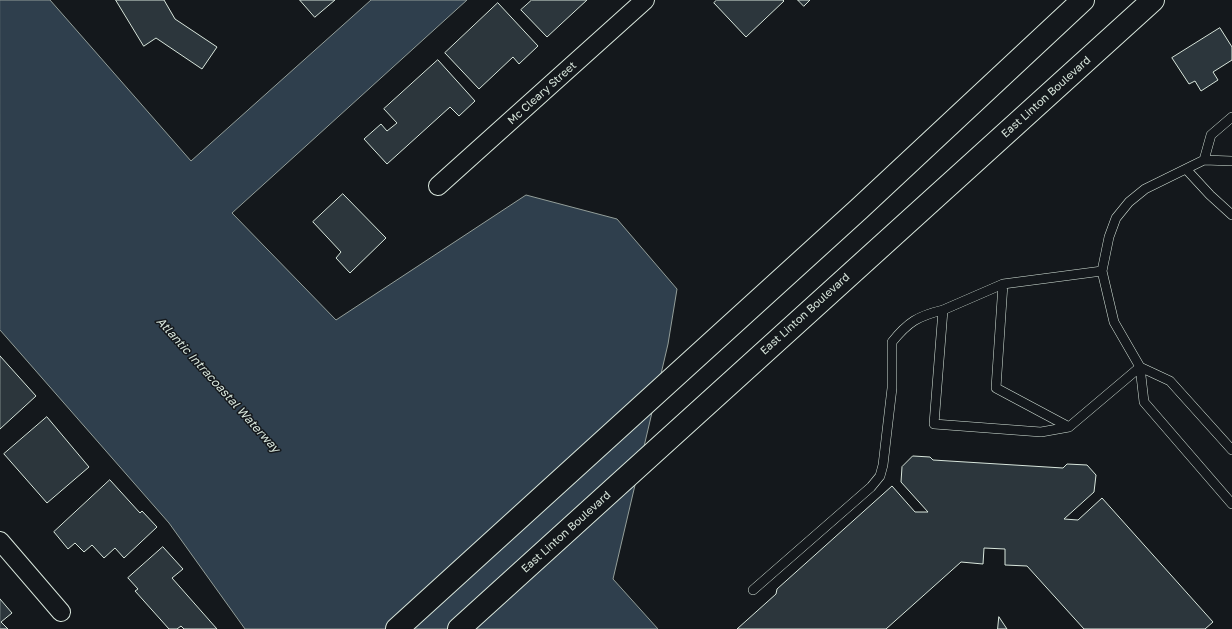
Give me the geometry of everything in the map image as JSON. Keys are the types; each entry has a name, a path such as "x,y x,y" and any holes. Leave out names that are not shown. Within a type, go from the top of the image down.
{"main road":[{"path":"397,629 859,210 1084,0"},
{"name":"East Linton Boulevard","path":"459,629 1153,0"}],"street":[{"name":"Mc Cleary Street","path":"438,186 645,0"},
{"path":"0,541 61,612"}],"lane":[{"path":"1204,160 1211,135 1232,117"},
{"path":"1232,161 1204,160 1145,189 1129,202 1116,218 1109,237 1102,271 1114,322 1140,367 1144,402 1232,504"},
{"path":"1186,169 1210,195 1232,215"},
{"path":"752,590 870,487 880,476 883,465 892,388 892,342 905,326 923,315 942,310 1003,284 1102,271"},
{"path":"1003,284 996,388 1069,428"},
{"path":"942,310 934,424 1041,432 1069,428 1140,367"},
{"path":"1140,367 1170,381 1232,450"}],"water":[{"name":"Atlantic Intracoastal Waterway","path":"0,0 50,0 191,161 371,0 467,0 232,213 336,320 526,195 617,219 677,289 668,344 613,579 658,629 245,629 169,523 0,330"}],"building":[{"path":"116,0 164,0 175,19 217,47 202,69 156,38 144,46"},
{"path":"300,0 335,0 315,17"},
{"path":"532,0 587,0 547,37 521,10"},
{"path":"717,0 784,1 746,37 714,3"},
{"path":"798,0 810,0 804,6"},
{"path":"498,3 538,46 519,64 513,57 479,89 445,53"},
{"path":"1220,28 1232,47 1232,60 1213,72 1218,80 1201,91 1195,81 1189,84 1172,58"},
{"path":"438,60 475,101 459,116 450,107 387,164 364,139 381,124 387,131 397,123 384,109"},
{"path":"343,194 386,238 350,273 336,258 341,252 313,222"},
{"path":"0,356 36,396 0,429"},
{"path":"47,417 89,467 47,503 4,454"},
{"path":"913,456 930,457 933,460 1063,468 1067,464 1087,465 1096,475 1094,492 1064,519 1078,520 1102,498 1213,622 1205,629 1084,629 1027,566 1005,565 1005,549 984,548 983,564 961,562 886,629 737,629 776,594 777,589 892,486 915,512 928,512 901,482 902,467"},
{"path":"110,480 140,513 142,511 157,527 124,558 115,548 104,558 92,545 84,552 75,543 68,549 54,532"},
{"path":"163,547 183,569 172,578 217,629 184,629 181,626 177,629 169,629 135,591 138,589 128,578"},
{"path":"0,599 12,613 1,622 8,629 0,629"},
{"path":"999,617 1007,629 998,629"}]}
